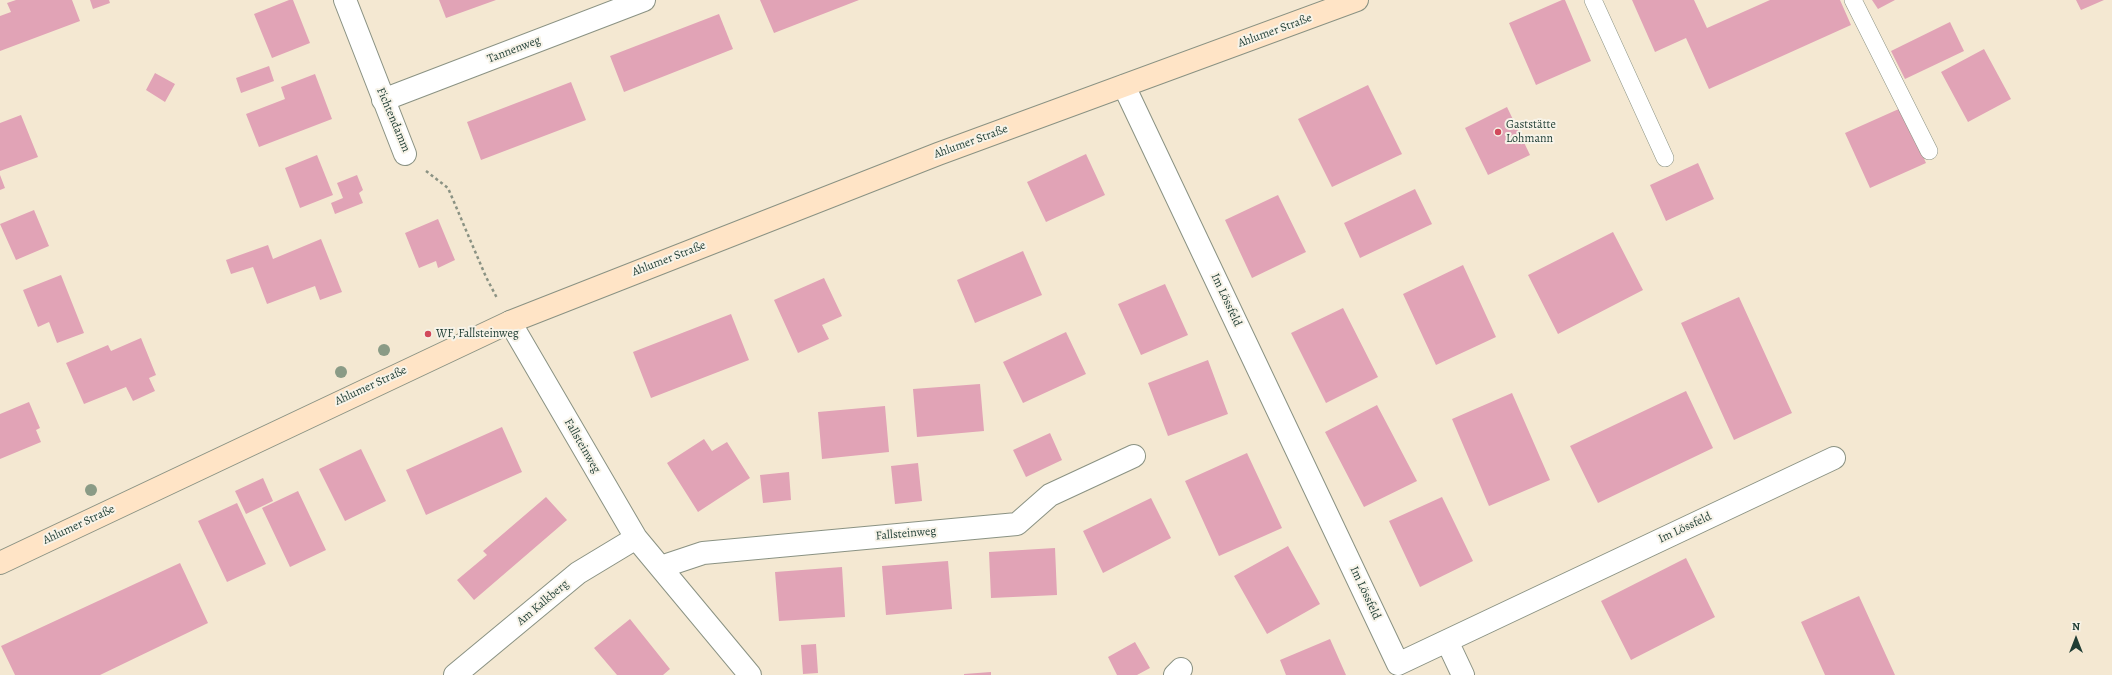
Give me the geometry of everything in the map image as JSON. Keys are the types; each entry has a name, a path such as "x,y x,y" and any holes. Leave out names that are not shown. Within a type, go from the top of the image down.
{"main road":[{"name":"Ahlumer Straße","path":"0,563 510,322 938,154 1357,0"}],"street":[{"name":"Fichtendamm","path":"345,0 405,154"},
{"name":"Tannenweg","path":"383,100 644,0"},
{"name":"Im Lössfeld","path":"1124,86 1398,664 1834,458"},
{"name":"Fallsteinweg","path":"510,322 636,538 750,675"},
{"name":"Fallsteinweg","path":"661,567 703,553 1017,524 1050,495 1134,456"},
{"name":"Am Kalkberg","path":"455,675 578,573 636,538"},
{"path":"1447,641 1463,675"}],"lane":[{"path":"1593,0 1665,158"},
{"path":"1853,0 1929,152"}],"path":[{"name":"Fichtendamm","path":"405,154 448,188 492,290"}],"building":[{"path":"16,0 72,0 80,21 0,51 0,16 11,12 7,3"},
{"path":"90,0 109,0 110,3 93,9"},
{"path":"289,0 293,0 310,43 272,58 254,14"},
{"path":"439,0 496,0 446,18"},
{"path":"760,0 859,0 774,33"},
{"path":"1565,0 1591,61 1536,85 1509,23"},
{"path":"1632,0 1694,0 1707,28 1770,0 1840,0 1851,25 1709,89 1686,38 1655,52"},
{"path":"1872,0 1895,0 1878,9"},
{"path":"2076,0 2104,0 2081,10"},
{"path":"719,14 733,49 624,92 610,56"},
{"path":"1950,22 1964,51 1905,79 1891,51"},
{"path":"1984,49 2011,99 1968,122 1941,72"},
{"path":"269,66 274,81 241,93 236,78"},
{"path":"155,73 175,84 165,102 146,90"},
{"path":"315,74 332,119 259,147 246,114 285,99 281,87"},
{"path":"571,82 586,120 481,160 467,122"},
{"path":"1368,85 1402,154 1332,187 1298,119"},
{"path":"1507,107 1530,155 1488,175 1465,128"},
{"path":"1901,108 1926,163 1870,188 1845,133"},
{"path":"21,115 38,157 0,171 0,123"},
{"path":"1086,154 1105,195 1046,222 1027,182"},
{"path":"317,155 333,195 300,208 285,168"},
{"path":"1698,163 1714,199 1666,221 1650,185"},
{"path":"0,175 5,188 0,190"},
{"path":"357,175 363,190 359,193 363,203 335,214 331,203 343,198 337,183"},
{"path":"1415,189 1432,224 1360,258 1344,223"},
{"path":"1278,195 1306,252 1252,278 1225,220"},
{"path":"34,210 49,246 16,260 0,224"},
{"path":"438,219 455,260 438,268 436,261 419,268 405,233"},
{"path":"1613,232 1643,290 1558,334 1528,275"},
{"path":"321,239 342,292 320,300 315,286 267,304 253,267 231,274 226,260 268,245 273,259"},
{"path":"1023,251 1042,295 975,323 957,280"},
{"path":"1463,265 1496,337 1436,365 1403,294"},
{"path":"61,275 84,333 57,343 49,322 38,327 23,290"},
{"path":"824,278 842,316 822,325 829,339 798,353 774,300"},
{"path":"1165,284 1188,335 1141,355 1118,304"},
{"path":"1739,297 1792,413 1734,440 1681,323"},
{"path":"1343,308 1378,377 1326,403 1291,333"},
{"path":"731,314 749,360 651,398 633,352"},
{"path":"1066,332 1086,374 1023,403 1003,362"},
{"path":"141,338 156,375 149,378 155,391 133,401 126,387 84,404 66,363 108,345 111,351"},
{"path":"1208,360 1228,414 1168,436 1148,383"},
{"path":"980,384 984,431 917,437 913,389"},
{"path":"1686,391 1713,448 1598,503 1570,446"},
{"path":"1512,393 1550,480 1489,506 1452,419"},
{"path":"29,402 40,428 36,430 41,442 0,459 0,414"},
{"path":"1377,405 1417,481 1364,507 1325,432"},
{"path":"885,406 889,452 822,459 818,412"},
{"path":"502,427 522,472 426,515 406,470"},
{"path":"1050,433 1062,460 1026,477 1013,450"},
{"path":"704,439 712,451 727,442 750,478 698,512 667,463"},
{"path":"361,449 386,501 345,521 319,469"},
{"path":"1247,453 1282,528 1219,556 1185,481"},
{"path":"918,463 922,501 895,504 891,466"},
{"path":"789,472 791,500 763,503 760,475"},
{"path":"263,478 273,501 246,514 235,491"},
{"path":"298,491 326,550 290,567 262,508"},
{"path":"546,497 567,520 474,600 457,580 487,555 483,551"},
{"path":"1442,497 1473,561 1420,587 1389,521"},
{"path":"1151,498 1171,538 1103,573 1083,531"},
{"path":"237,503 266,564 227,582 198,521"},
{"path":"1288,546 1320,604 1267,634 1234,576"},
{"path":"1055,548 1057,595 991,598 989,552"},
{"path":"1686,558 1715,617 1631,660 1601,601"},
{"path":"948,561 952,609 886,615 882,566"},
{"path":"180,563 208,623 100,675 15,675 1,646"},
{"path":"842,567 845,617 779,621 775,572"},
{"path":"1859,596 1895,675 1825,675 1801,622"},
{"path":"630,619 670,669 663,675 617,675 594,648"},
{"path":"1330,639 1346,675 1286,675 1280,660"},
{"path":"1135,642 1150,668 1137,675 1117,675 1108,657"},
{"path":"816,644 818,673 803,674 801,645"},
{"path":"991,672 991,675 964,675 964,674"}],"place":[{"name":"Gaststätte Lohmann","path":"1498,132"},
{"name":"WF, Fallsteinweg","path":"428,334"}]}
